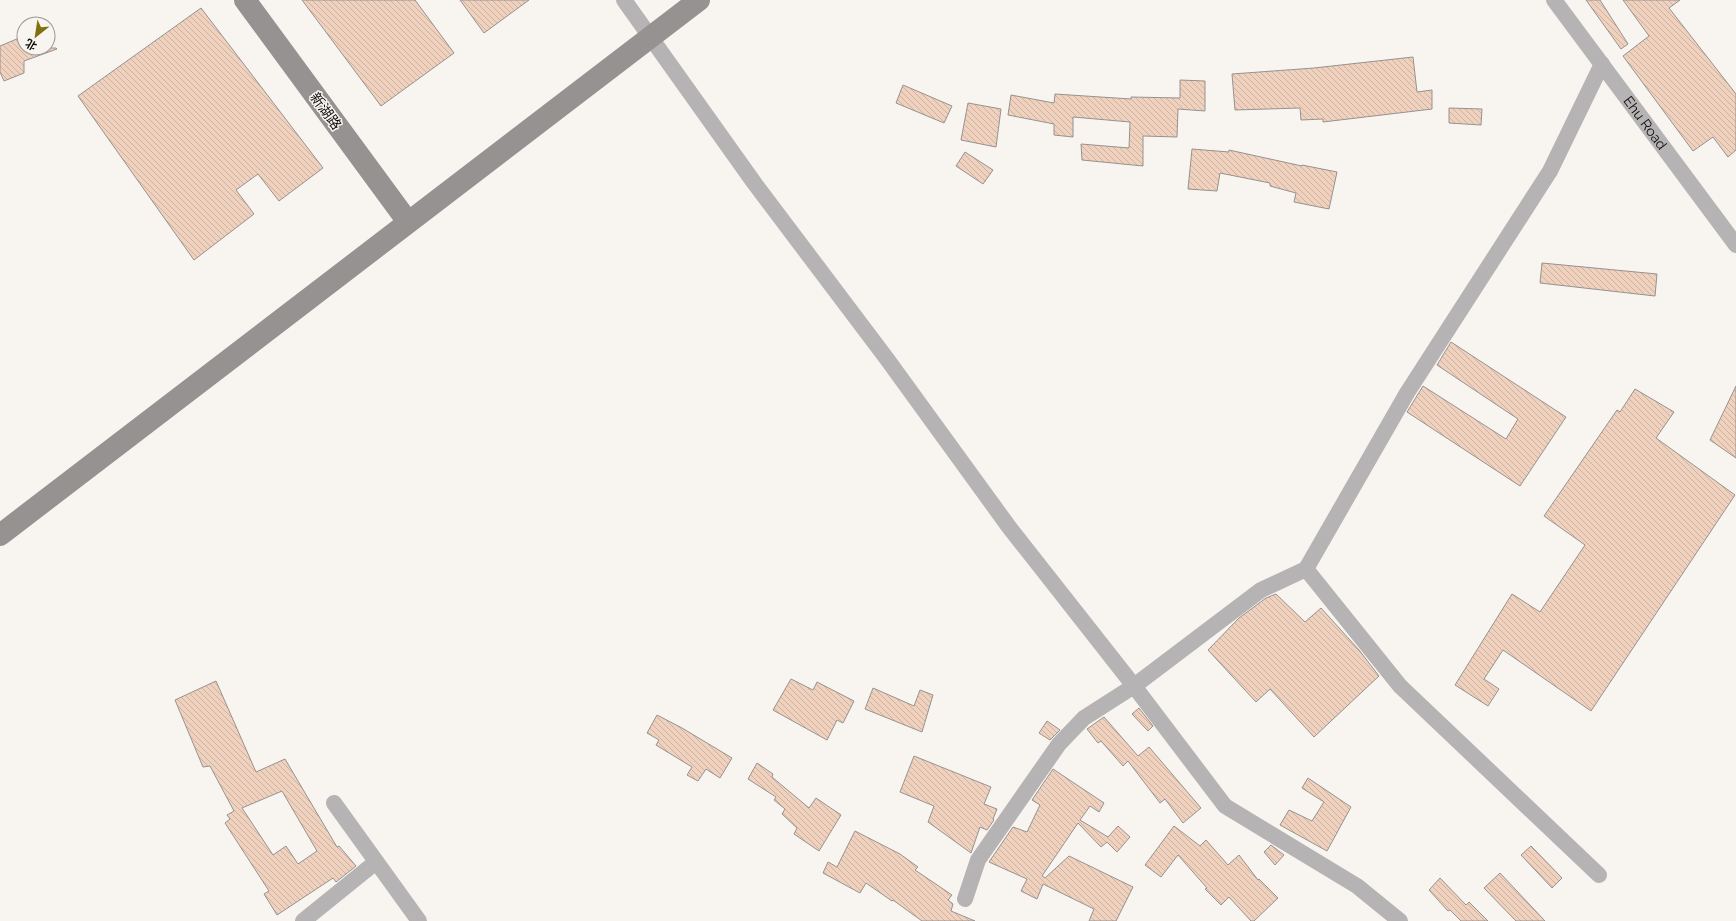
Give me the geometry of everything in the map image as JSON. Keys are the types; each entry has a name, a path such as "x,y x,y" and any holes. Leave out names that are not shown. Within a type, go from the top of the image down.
{"street":[{"name":"新湖路","path":"245,0 408,222"},
{"path":"624,0 755,184 887,359 1009,527 1134,686 1225,806 1357,886 1400,921"},
{"path":"0,535 699,0"},
{"name":"Ehu Road","path":"1554,0 1736,245"},
{"path":"965,899 978,860 1060,744 1084,718 1134,686 1261,590 1306,568 1407,393 1550,171 1602,64"},
{"path":"1306,568 1400,686 1600,875"},
{"path":"334,803 419,921"},
{"path":"303,921 376,862"}],"building":[{"path":"302,0 415,0 454,53 381,106"},
{"path":"460,0 529,0 484,33"},
{"path":"1586,0 1600,0 1628,44 1621,49"},
{"path":"1623,0 1680,0 1669,8 1736,94 1736,150 1728,157 1713,137 1693,151 1623,56 1649,36"},
{"path":"201,8 323,168 279,201 258,174 236,190 254,214 194,260 78,96"},
{"path":"16,39 16,56 38,56 24,61 24,73 4,81 0,72 0,46"},
{"path":"1413,57 1417,92 1432,90 1432,109 1323,122 1323,119 1301,120 1300,108 1235,110 1232,74 1314,68"},
{"path":"1180,80 1205,81 1205,111 1178,109 1177,137 1143,136 1143,166 1082,160 1081,144 1129,148 1130,122 1073,117 1073,137 1054,135 1054,124 1008,115 1011,95 1054,103 1055,94 1131,99 1131,97 1180,98"},
{"path":"903,85 952,106 944,123 896,103"},
{"path":"968,103 1001,109 996,147 961,140"},
{"path":"1449,108 1482,109 1481,125 1449,123"},
{"path":"1192,149 1229,152 1229,150 1337,172 1329,209 1294,202 1296,193 1270,186 1270,183 1220,173 1217,191 1188,189"},
{"path":"965,152 993,170 983,184 956,166"},
{"path":"1542,263 1657,274 1655,296 1540,283"},
{"path":"1451,342 1566,417 1520,486 1407,412 1423,386 1506,439 1518,419 1437,365"},
{"path":"1736,386 1736,458 1710,440"},
{"path":"1635,389 1674,412 1656,438 1735,495 1591,711 1503,650 1484,679 1499,689 1488,706 1455,685 1512,594 1540,612 1585,545 1544,516 1617,410 1620,412"},
{"path":"1276,594 1305,622 1321,608 1359,650 1379,676 1314,737 1270,689 1256,702 1208,650 1239,618 1266,598"},
{"path":"791,679 813,690 817,682 854,701 843,723 837,720 827,740 773,710"},
{"path":"216,681 256,772 285,759 337,847 339,846 356,866 336,882 333,878 277,915 264,894 269,891 225,823 230,819 227,815 234,811 210,766 203,767 175,700","holes":["282,791 317,851 298,864 286,846 273,855 242,808"]},
{"path":"873,688 914,706 920,690 933,695 922,732 865,709"},
{"path":"1139,708 1153,726 1148,731 1132,714"},
{"path":"657,715 732,758 720,778 706,769 698,781 687,775 692,767 656,745 659,740 647,733"},
{"path":"1104,717 1138,756 1149,747 1201,808 1183,823 1165,799 1160,803 1128,761 1123,766 1101,741 1098,743 1087,729"},
{"path":"1047,721 1060,730 1050,740 1039,733"},
{"path":"914,756 991,787 984,804 997,809 993,819 994,820 987,830 980,827 971,853 928,822 934,806 900,792"},
{"path":"757,763 773,774 772,777 809,808 816,798 841,815 819,851 794,834 797,828 782,814 785,809 774,800 776,797 748,779"},
{"path":"1053,769 1104,803 1099,812 1090,806 1080,820 1108,837 1118,826 1130,837 1117,852 1107,842 1101,847 1078,823 1042,876 1045,878 1069,856 1133,887 1116,921 1089,921 1094,909 1043,884 1037,899 1021,891 1027,879 989,862 1013,827 1027,832 1040,805 1032,800"},
{"path":"1308,778 1351,807 1327,851 1280,825 1289,810 1312,821 1324,802 1302,788"},
{"path":"1174,826 1200,846 1206,840 1228,865 1239,855 1258,880 1259,879 1278,898 1254,921 1251,921 1229,897 1221,905 1205,889 1207,888 1178,855 1161,877 1145,865"},
{"path":"855,831 900,854 918,867 915,870 952,895 948,900 953,904 951,911 975,921 922,921 866,883 860,893 823,873 828,862 837,867"},
{"path":"1271,845 1284,855 1275,865 1264,852"},
{"path":"1531,846 1562,878 1552,888 1521,855"},
{"path":"1500,873 1545,921 1516,921 1484,888"},
{"path":"1440,878 1466,905 1469,902 1488,921 1461,921 1450,910 1448,911 1429,890"}]}
